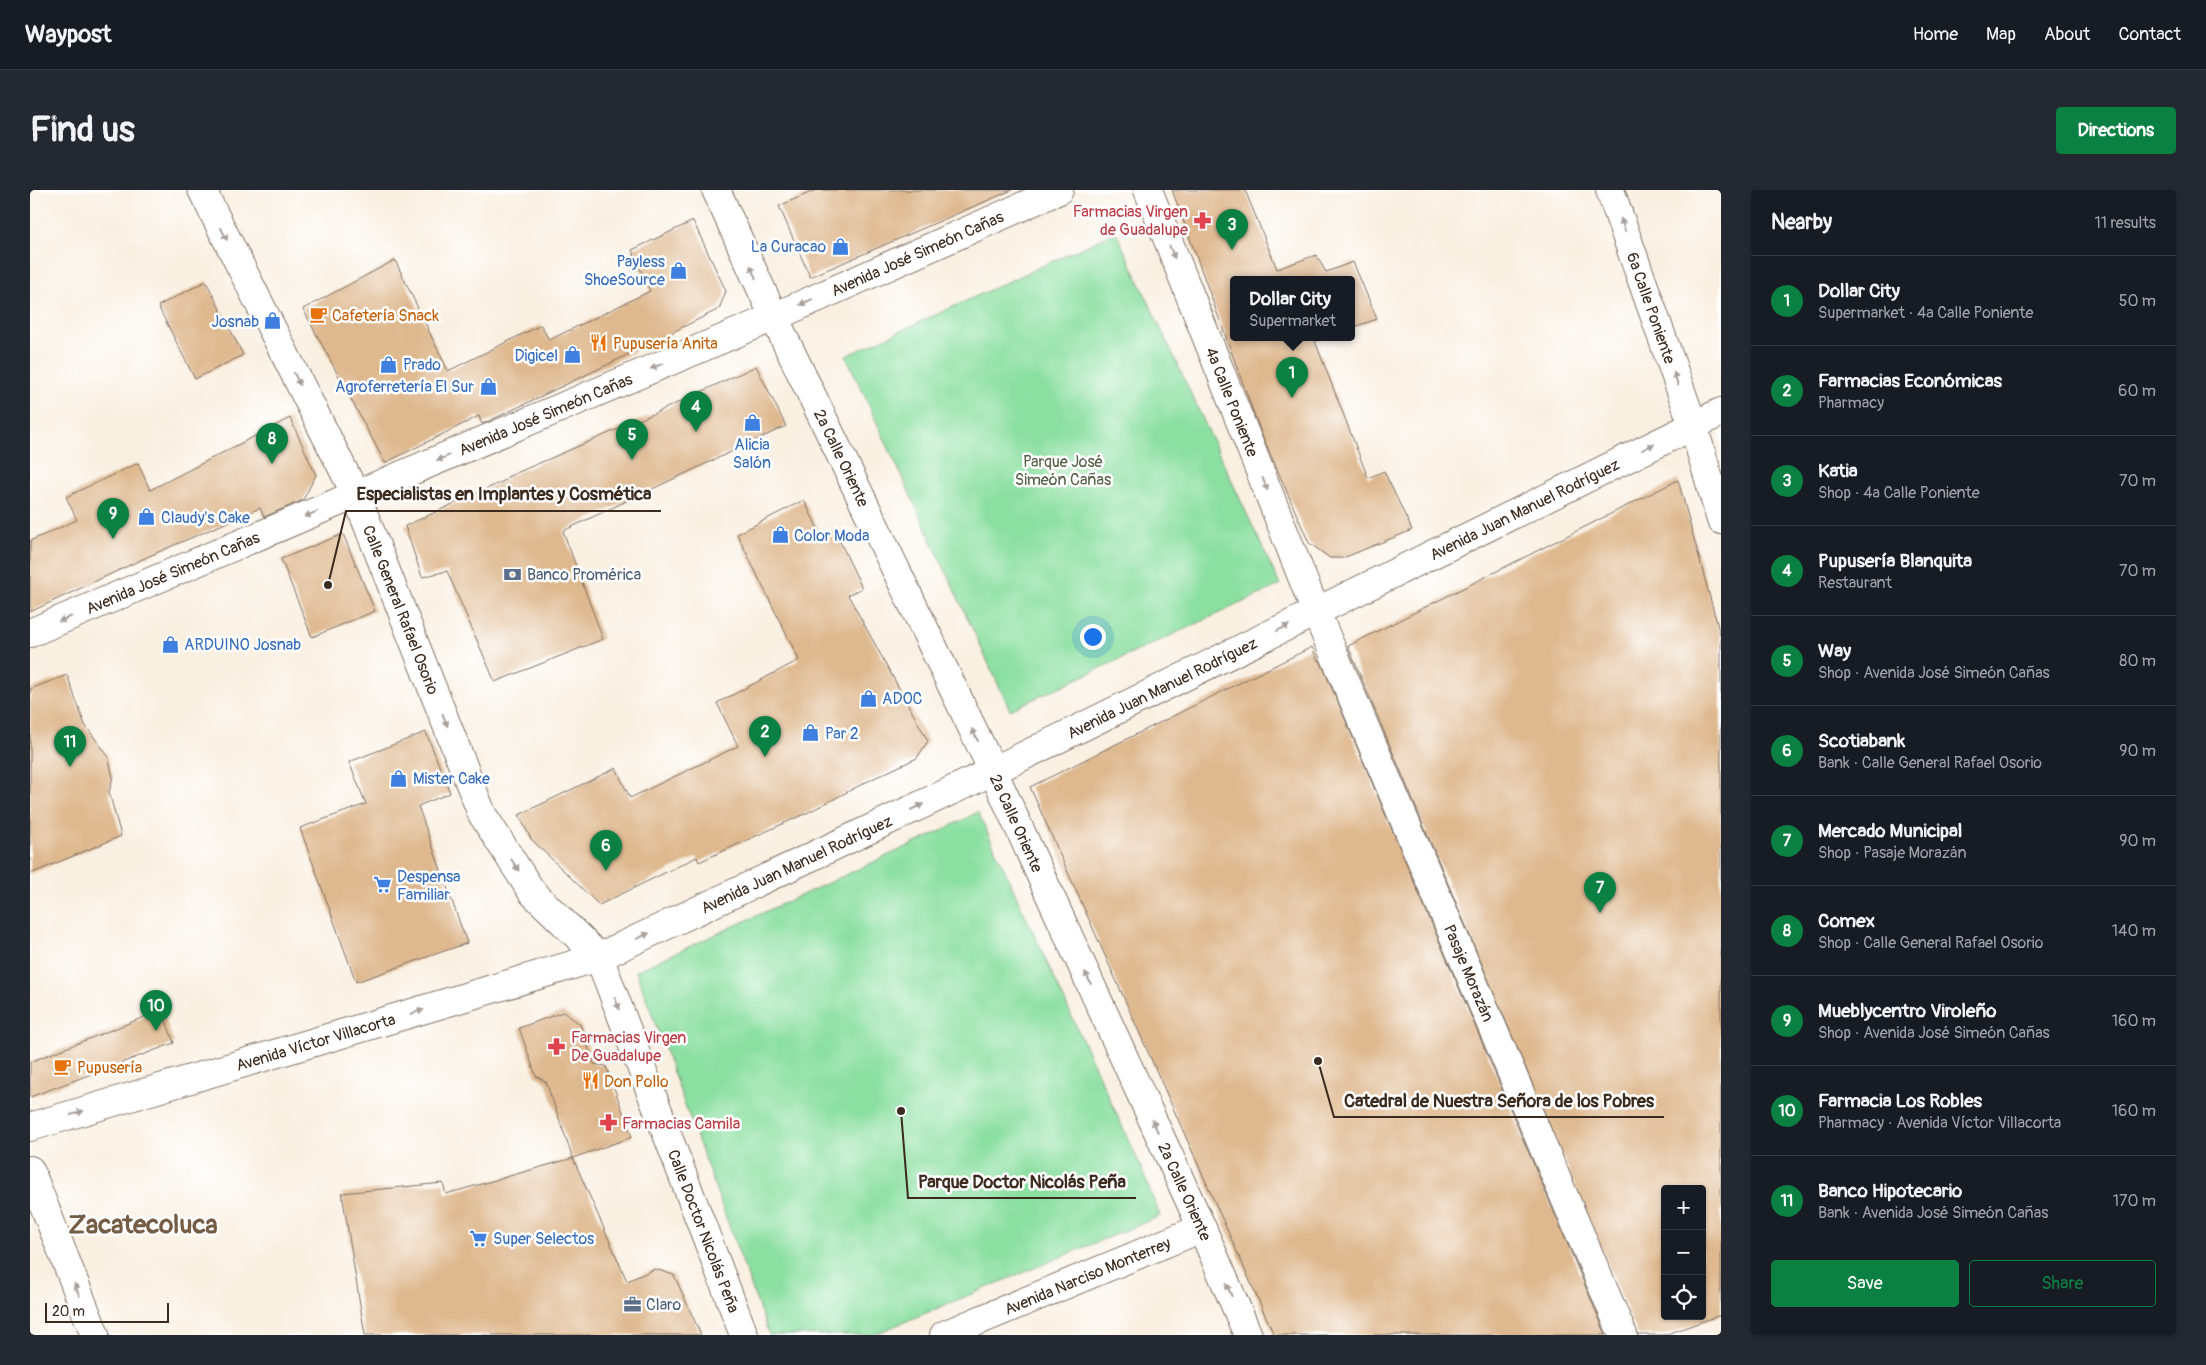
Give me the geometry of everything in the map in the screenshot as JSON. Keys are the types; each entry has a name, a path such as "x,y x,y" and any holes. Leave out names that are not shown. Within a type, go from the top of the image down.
{"main road":[{"name":"Calle General Rafael Osorio","path":"202,190 356,495 482,814 532,892 599,957"},
{"name":"2a Calle Oriente","path":"716,190 774,317 993,771 1202,1228 1248,1335"},
{"name":"Avenida José Simeón Cañas","path":"30,633 774,317 1059,190"},
{"name":"4a Calle Poniente","path":"1148,190 1316,612"},
{"name":"6a Calle Poniente","path":"1610,190 1692,425 1721,520"},
{"name":"Avenida Juan Manuel Rodríguez","path":"599,957 993,771 1721,412"},
{"name":"Pasaje Morazán","path":"1316,612 1622,1335"},
{"name":"Avenida Víctor Villacorta","path":"30,1127 599,957"},
{"name":"Calle Doctor Nicolás Peña","path":"599,957 744,1335"},
{"path":"30,1170 95,1335"},
{"name":"Avenida Narciso Monterrey","path":"944,1335 1202,1228"}],"green space":[{"name":"Parque José Simeón Cañas","path":"1116,232 1280,585 1010,710 846,356"},
{"path":"978,812 1140,1165 1160,1216 873,1335 769,1335 636,971 939,832"}],"building":[{"name":"La Curacao","path":"816,190 1012,190 810,277 779,206"},
{"path":"1172,190 1245,190 1277,269 1316,255 1326,272 1353,262 1377,319 1355,327 1355,276 1230,276 1230,341 1315,341 1368,478 1384,471 1412,530 1343,558 1330,558 1309,543 1260,430"},
{"path":"693,221 726,291 719,309 491,420 482,424 479,416 385,463 303,309 395,260 448,371 541,325 549,340 650,291 632,250"},
{"path":"206,281 243,355 195,379 158,306"},
{"path":"756,366 786,426 563,531 603,639 495,682 447,571 422,577 405,526 508,479 507,477 660,411"},
{"path":"290,418 316,475 303,500 264,517 260,508 149,556 30,612 30,541 77,520 66,497 138,463 150,490"},
{"path":"1678,480 1721,638 1721,1315 1664,1335 1638,1335 1348,646"},
{"path":"804,500 822,537 835,531 862,588 848,595 928,741 917,758 811,811 699,862 697,857 599,905 531,839 519,815 616,768 630,798 738,746 717,703 799,660 737,534"},
{"path":"343,534 375,611 312,637 281,559"},
{"path":"1312,647 1318,661 1320,660 1606,1335 1274,1335 1030,787"},
{"path":"67,675 85,725 108,756 113,777 109,792 121,836 30,874 30,689"},
{"name":"Despensa Familiar","path":"426,732 450,793 418,806 467,943 356,982 300,828 366,804 349,762"},
{"path":"162,1010 174,1043 30,1097 30,1062"},
{"path":"563,1012 580,1024 594,1064 606,1066 632,1137 573,1158 546,1082 536,1076 519,1028"},
{"name":"Super Selectos","path":"573,1158 627,1281 655,1269 674,1275 701,1335 365,1335 342,1193 443,1183 446,1194"}],"place":[{"name":"Farmacias Virgen de Guadalupe","path":"1202,220"},
{"name":"La Curacao","path":"840,246"},
{"name":"Katia","path":"1232,250"},
{"name":"Payless ShoeSource","path":"679,270"},
{"name":"Cafetería Snack","path":"318,315"},
{"name":"Josnab","path":"273,321"},
{"name":"Pupusería Anita","path":"599,343"},
{"name":"Digicel","path":"572,355"},
{"name":"Prado","path":"389,364"},
{"name":"Agroferretería El Sur","path":"488,386"},
{"name":"Dollar City","path":"1292,398"},
{"name":"Alicia Salón","path":"752,423"},
{"name":"Pupusería Blanquita","path":"696,432"},
{"name":"Way","path":"632,460"},
{"name":"Comex","path":"272,464"},
{"name":"Claudy's Cake","path":"147,517"},
{"name":"Color Moda","path":"780,535"},
{"name":"Mueblycentro Viroleño","path":"113,539"},
{"name":"Banco Promérica","path":"513,574"},
{"name":"Especialistas en Implantes y Cosmética","path":"328,585"},
{"name":"ARDUINO Josnab","path":"170,644"},
{"name":"ADOC","path":"868,698"},
{"name":"Par 2","path":"811,733"},
{"name":"Farmacias Económicas","path":"765,757"},
{"name":"Banco Hipotecario","path":"70,767"},
{"name":"Mister Cake","path":"399,778"},
{"name":"Scotiabank","path":"606,871"},
{"name":"Despensa Familiar","path":"383,885"},
{"name":"Mercado Municipal","path":"1600,913"},
{"name":"Farmacia Los Robles","path":"156,1031"},
{"name":"Farmacias Virgen De Guadalupe","path":"557,1046"},
{"name":"Catedral de Nuestra Señora de los Pobres","path":"1318,1061"},
{"name":"Pupusería","path":"63,1067"},
{"name":"Don Pollo","path":"590,1081"},
{"name":"Parque Doctor Nicolás Peña","path":"901,1111"},
{"name":"Farmacias Camila","path":"608,1123"},
{"name":"Super Selectos","path":"479,1238"},
{"name":"Claro","path":"632,1304"}],"district":[{"name":"Zacatecoluca","path":"143,1224"}]}
